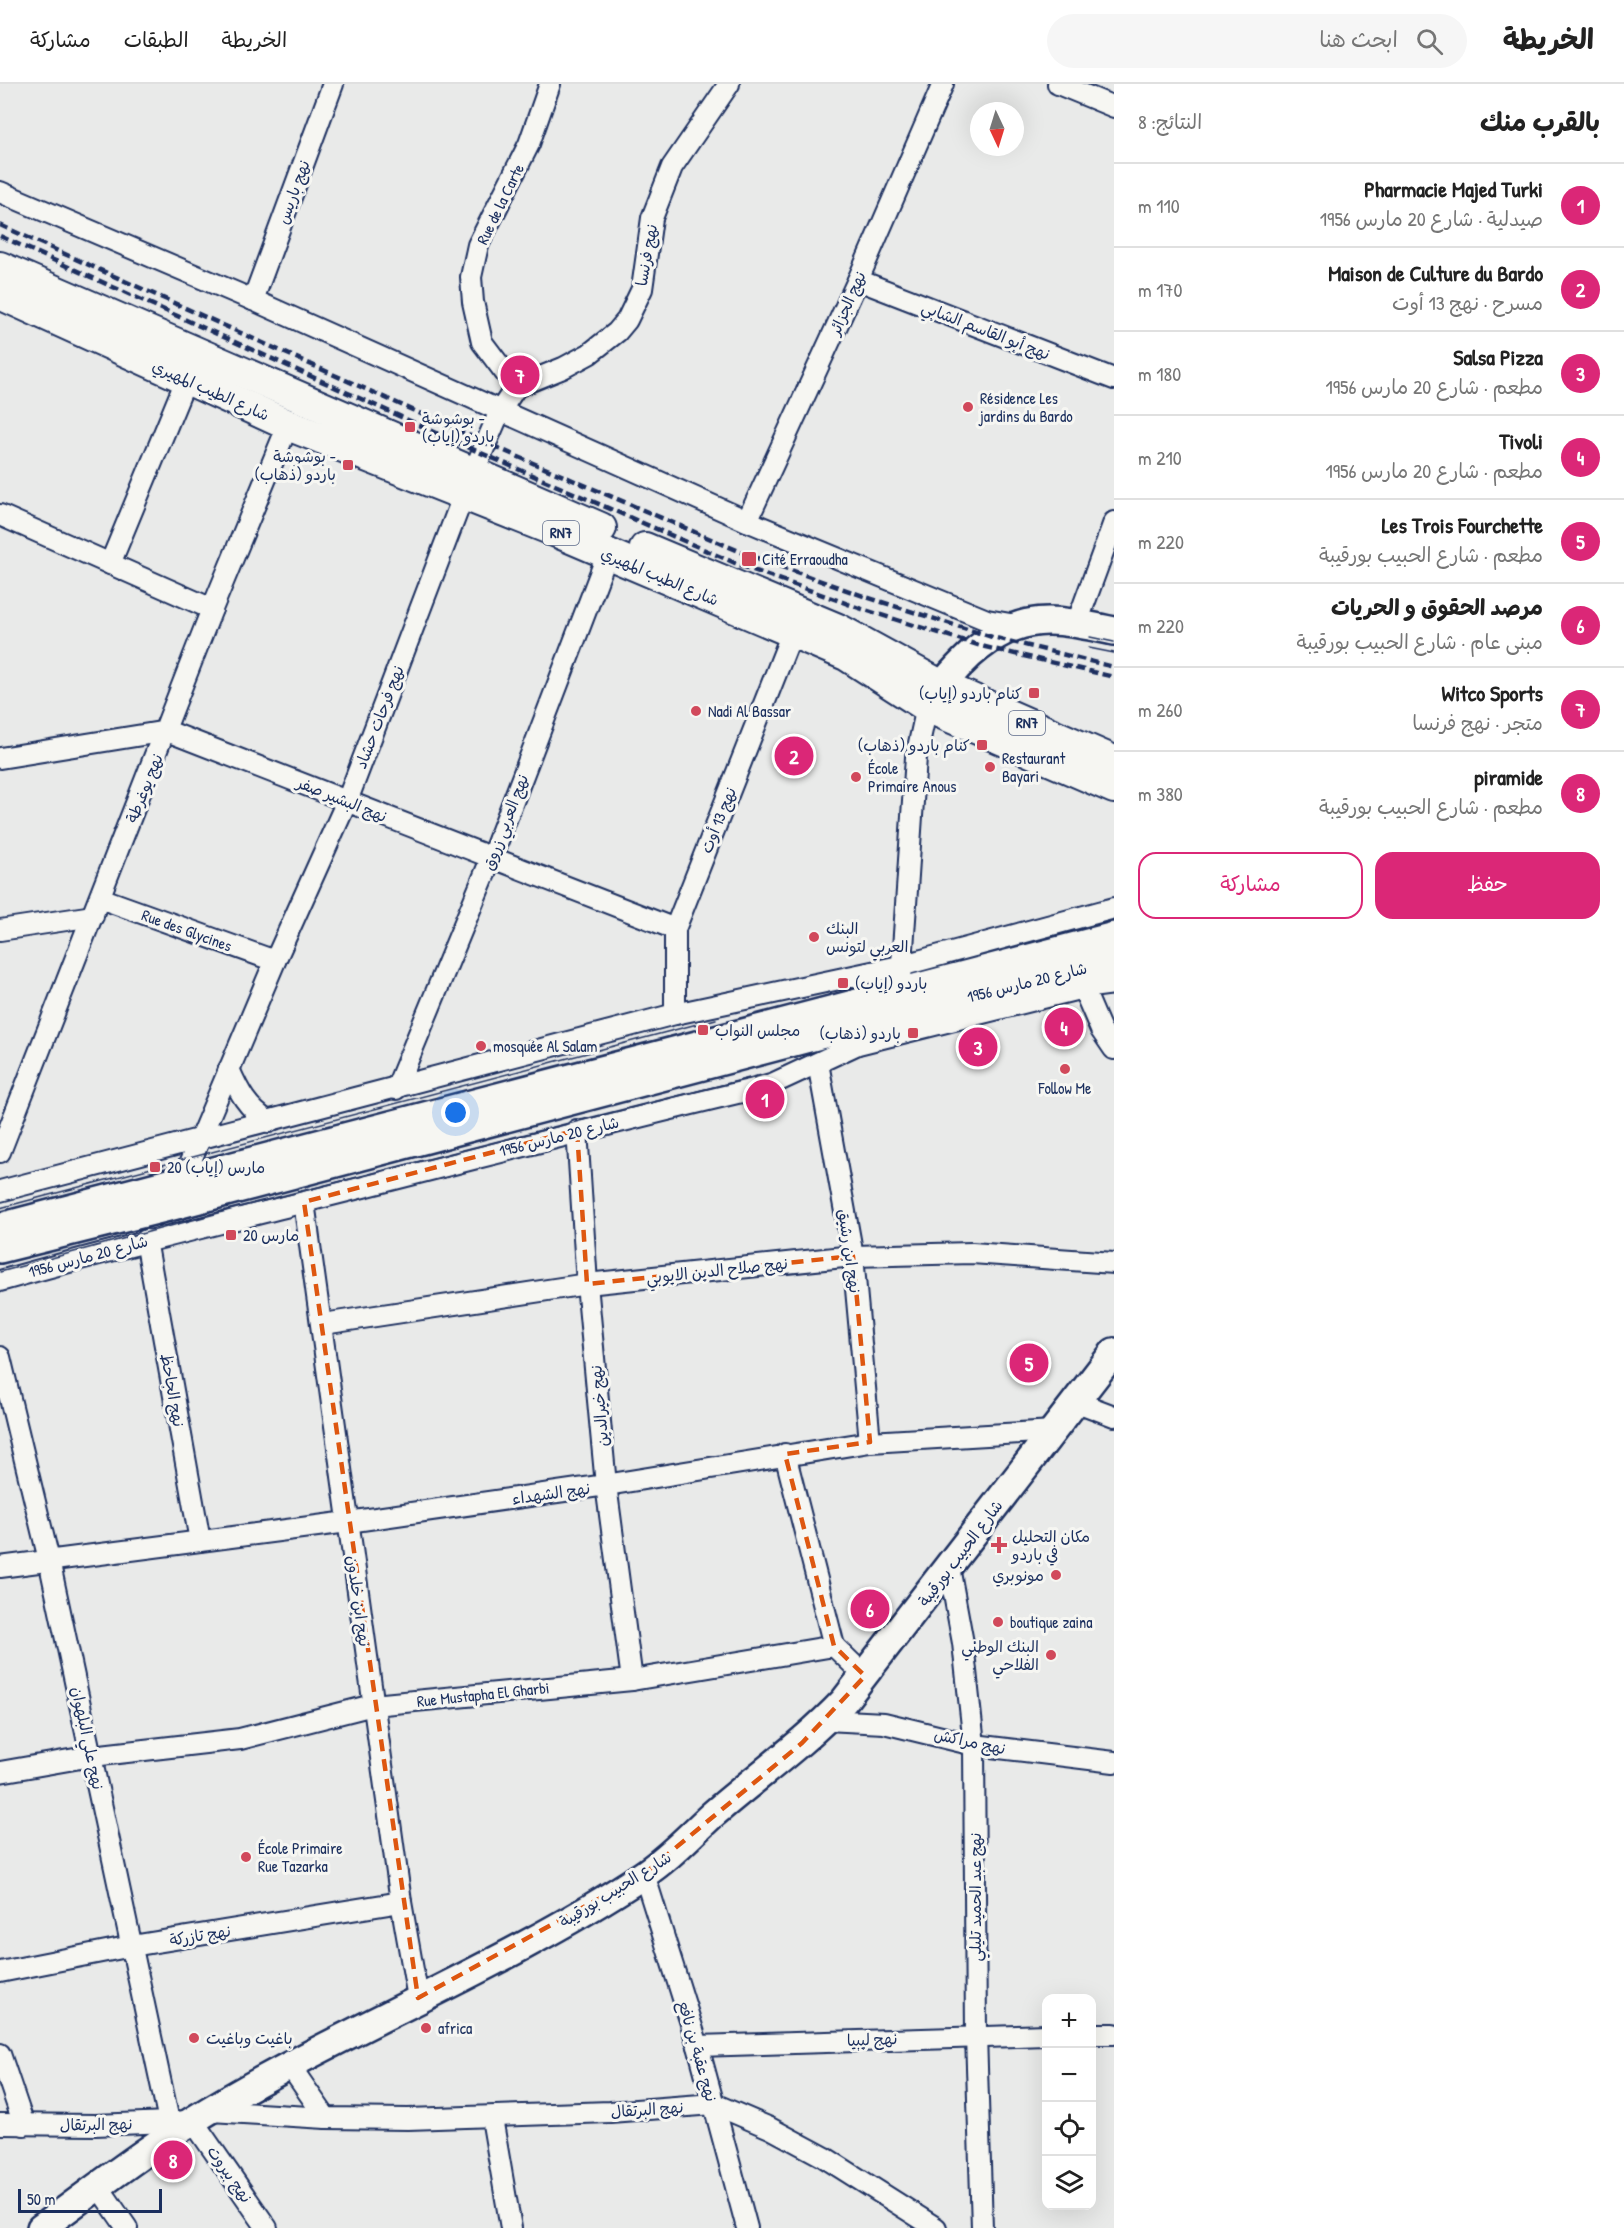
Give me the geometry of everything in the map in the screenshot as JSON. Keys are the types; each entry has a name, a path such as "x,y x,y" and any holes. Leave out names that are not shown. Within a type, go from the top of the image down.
{"main road":[{"name":"شارع الطيب المهيري","path":"0,267 468,483 608,553 846,655 934,696 1114,788"},
{"name":"شارع الطيب المهيري","path":"0,294 288,425 468,483 838,629 934,696 1114,762"},
{"path":"934,696 992,637 1016,625 1044,621 1077,623 1114,631"},
{"name":"شارع 20 مارس 1956","path":"0,1249 177,1194 909,998 1114,936"},
{"name":"شارع 20 مارس 1956","path":"909,998 1114,963"},
{"name":"شارع 20 مارس 1956","path":"0,1227 177,1194"},
{"name":"شارع الحبيب بورقيبة","path":"41,2228 191,2118 539,1935 644,1875 679,1848 711,1815 802,1743 826,1720 864,1676 1114,1352"}],"street":[{"name":"نهج باريس","path":"253,300 333,84"},
{"name":"Rue de la Carte","path":"516,387 482,342 473,302 471,277 478,245 529,144 550,84"},
{"name":"نهج فرنسا","path":"516,387 563,368 589,354 617,332 627,320 642,289 652,218 672,167 729,84"},
{"name":"نهج الجزائر","path":"747,521 858,280 943,84"},
{"path":"1058,84 1114,107"},
{"path":"0,192 253,300 747,521 976,616 1016,625"},
{"name":"نهج أبو القاسم الشابي","path":"858,280 1114,379"},
{"path":"110,564 186,380"},
{"path":"500,411 516,387"},
{"name":"نهج فرحات حشاد","path":"177,1194 275,961 347,801 468,483 500,411"},
{"name":"نهج يوغرطة","path":"0,1152 167,731 212,609 288,425"},
{"path":"0,515 212,609"},
{"path":"1077,623 1114,522"},
{"name":"نهج العربي زروق","path":"396,1089 491,859 608,553"},
{"name":"نهج 13 أوت","path":"675,1014 675,929 792,633"},
{"path":"909,998 900,966 908,897 916,757 934,696"},
{"path":"0,758 167,731"},
{"name":"نهج البشير صفر","path":"167,731 675,929"},
{"name":"Rue des Glycines","path":"0,930 96,907 275,961"},
{"path":"0,1191 675,1014 900,966 1114,908"},
{"name":"شارع 20 مارس 1956","path":"0,1281 146,1240 304,1202 577,1130 766,1085 847,1048 875,1039 1083,988 1114,984"},
{"path":"1083,988 1101,1030 1114,1049"},
{"name":"نهج ابن رشيق","path":"818,1062 853,1256 870,1442"},
{"path":"229,1069 242,1098 254,1112 269,1122"},
{"name":"نهج خيرالدين","path":"577,1130 587,1284 606,1485 632,1680"},
{"name":"نهج ابن خلدون","path":"304,1202 323,1324 401,1902 418,1998"},
{"name":"نهج الجاحظ","path":"146,1240 200,1541"},
{"name":"نهج صلاح الدين الايوبي","path":"323,1324 587,1284 853,1256 983,1254 1114,1263"},
{"name":"نهج علي البلهوان","path":"0,1357 49,1560 132,1946 191,2118"},
{"path":"1077,1402 1114,1416"},
{"name":"نهج الشهداء","path":"0,1567 348,1522 606,1485 785,1454 870,1442 1053,1431"},
{"path":"785,1454 834,1646 864,1676"},
{"name":"نهج عبد الحميد تليلي","path":"949,1567 963,1643 974,1745 976,2036 982,2228"},
{"name":"Rue Mustapha El Gharbi","path":"0,1772 92,1756 240,1739 373,1705 632,1680 834,1646"},
{"name":"نهج مراكش","path":"826,1720 907,1727 974,1745 1114,1762"},
{"name":"نهج عقبة بن نافع","path":"644,1875 698,2046 747,2228"},
{"name":"نهج تازركة","path":"0,1972 132,1946 401,1902"},
{"path":"1096,2034 1114,2034"},
{"name":"نهج ليبيا","path":"698,2046 1042,2035"},
{"path":"0,2054 24,2125"},
{"path":"290,2066 326,2118"},
{"name":"نهج البرتقال","path":"0,2124 191,2118 492,2118 714,2104 770,2128 824,2157 936,2228"},
{"name":"نهج بيروت","path":"191,2118 267,2228"},
{"path":"492,2118 511,2228"},
{"path":"98,2186 127,2228"}],"highlighted area":[{"path":"577,1130 587,1284 853,1256 870,1442 785,1454 834,1646 865,1676 802,1743 644,1874 418,1998 304,1202"}],"tram line":[{"path":"1090,637 1114,642"},
{"path":"1089,648 1114,653"},
{"path":"0,1208 716,1019"},
{"path":"0,1272 252,1204 757,1076"}],"railway":[{"path":"0,225 486,443 746,554 866,597 992,637 1114,667"},
{"path":"0,236 481,453 742,566 862,609 981,646 1114,677"}],"place":[{"name":"Witco Sports","path":"520,375"},
{"name":"Résidence Les jardins du Bardo","path":"968,407"},
{"name":"بوشوشة - باردو (إياب)","path":"410,427"},
{"name":"بوشوشة - باردو (ذهاب)","path":"348,465"},
{"name":"Cité Erraoudha","path":"749,559"},
{"name":"كنام باردو (إياب)","path":"1034,693"},
{"name":"Nadi Al Bassar","path":"696,711"},
{"name":"كنام باردو (ذهاب)","path":"982,745"},
{"name":"Maison de Culture du Bardo","path":"794,756"},
{"name":"Restaurant Bayari","path":"990,767"},
{"name":"École Primaire Anous","path":"856,777"},
{"name":"البنك العربي لتونس","path":"814,937"},
{"name":"باردو (إياب)","path":"843,983"},
{"name":"Tivoli","path":"1064,1027"},
{"name":"مجلس النواب","path":"703,1030"},
{"name":"باردو (ذهاب)","path":"913,1033"},
{"name":"mosquée Al Salam","path":"481,1046"},
{"name":"Salsa Pizza","path":"978,1047"},
{"name":"Follow Me","path":"1065,1069"},
{"name":"Pharmacie Majed Turki","path":"765,1099"},
{"name":"20 مارس (إياب)","path":"155,1167"},
{"name":"20 مارس","path":"231,1235"},
{"name":"Les Trois Fourchette","path":"1029,1363"},
{"name":"مكان التحليل في باردو","path":"999,1545"},
{"name":"مونوبري","path":"1056,1575"},
{"name":"مرصد الحقوق و الحريات","path":"870,1609"},
{"name":"boutique zaina","path":"998,1622"},
{"name":"البنك الوطني الفلاحي","path":"1051,1655"},
{"name":"École Primaire Rue Tazarka","path":"246,1857"},
{"name":"africa","path":"426,2028"},
{"name":"باغيت وباغيت","path":"194,2038"},
{"name":"piramide","path":"173,2160"}]}
